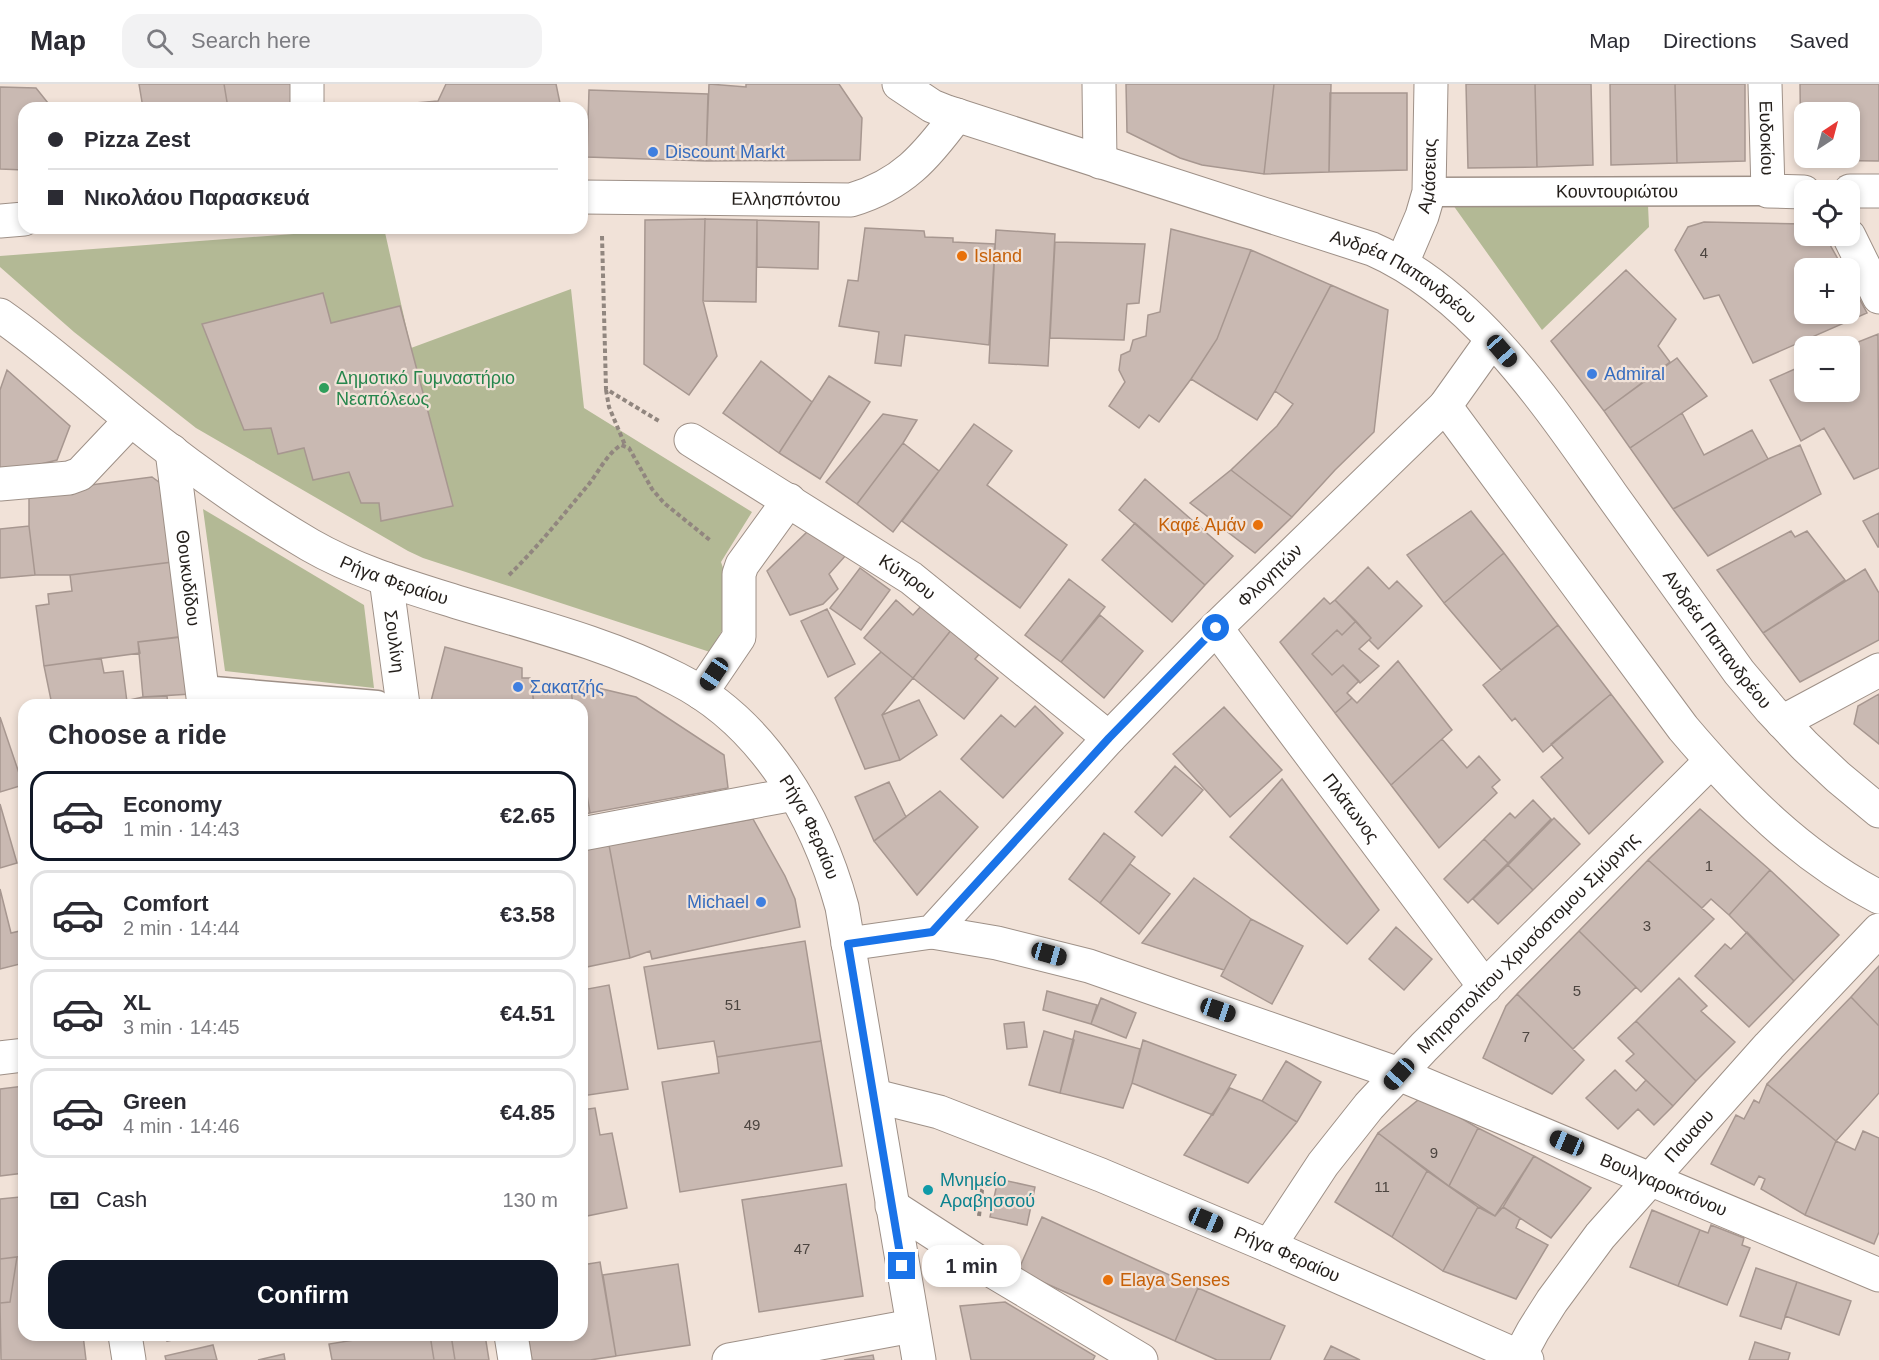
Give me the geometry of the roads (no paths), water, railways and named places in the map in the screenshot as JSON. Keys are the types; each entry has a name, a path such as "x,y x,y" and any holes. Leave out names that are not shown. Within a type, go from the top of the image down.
{"street":[{"path":"307,84 307,102"},
{"name":"Ανδρέα Παπανδρέου","path":"899,84 932,105 957,115 1372,249 1402,263 1438,289 1492,340 1552,411 1739,672 1782,722 1838,777 1879,811"},
{"path":"1099,84 1100,162"},
{"name":"Αμάσειας","path":"1402,263 1422,216 1429,192 1431,84"},
{"name":"Ευδοκίου","path":"1766,84 1768,191"},
{"name":"Ελλησπόντου","path":"594,197 850,200 882,189 899,178 935,144 957,115"},
{"path":"1860,191 1879,190"},
{"name":"Κουντουριώτου","path":"1429,192 1794,192"},
{"path":"0,221 18,220"},
{"path":"1854,246 1879,297"},
{"name":"Ρήγα Φεραίου","path":"0,315 41,345 172,451 256,512 310,545 340,561 386,579 628,656 678,679 731,716 761,746 783,775 806,814 833,878 842,907 875,1096 939,1112 1000,1134 1269,1246 1523,1359"},
{"name":"Φλογητών","path":"932,932 1109,738 1216,628 1445,406 1492,340"},
{"path":"1445,406 1683,728 1711,761 1741,793 1808,852 1879,897"},
{"path":"0,484 69,478 80,474 131,420"},
{"name":"Κύπρου","path":"690,440 911,578 1109,738"},
{"name":"Θουκυδίδου","path":"172,451 203,697"},
{"path":"701,693 739,637 739,574 742,565 789,500"},
{"name":"Σουλίνη","path":"386,579 402,699"},
{"name":"Πλάτωνος","path":"1216,628 1485,987"},
{"path":"1782,722 1879,670"},
{"path":"203,697 246,699"},
{"name":"Μητροπολίτου Χρυσόστομου Σμύρνης","path":"1269,1246 1335,1147 1399,1074 1711,761"},
{"path":"588,833 794,794"},
{"name":"Παυαου","path":"1523,1359 1533,1332 1600,1236 1769,1046 1879,930"},
{"path":"848,944 932,932"},
{"name":"Βουλγαροκτόνου","path":"932,932 997,943 1089,966 1399,1074 1879,1275"},
{"path":"0,1058 18,1056"},
{"path":"875,1096 919,1360"},
{"path":"892,1206 994,1272 1141,1360"},
{"path":"729,1360 912,1326"},
{"path":"126,1341 129,1360"},
{"path":"512,1341 515,1360"}],"place":[{"name":"Discount Markt","path":"653,152"},
{"name":"Island","path":"962,256"},
{"name":"Admiral","path":"1592,374"},
{"name":"Δημοτικό Γυμναστήριο Νεαπόλεως","path":"324,388"},
{"name":"Καφέ Αμάν","path":"1258,525"},
{"name":"Σακατζής","path":"518,687"},
{"name":"Michael","path":"761,902"},
{"name":"Μνημείο Αραβησσού","path":"928,1190"},
{"name":"Elaya Senses","path":"1108,1280"}]}
